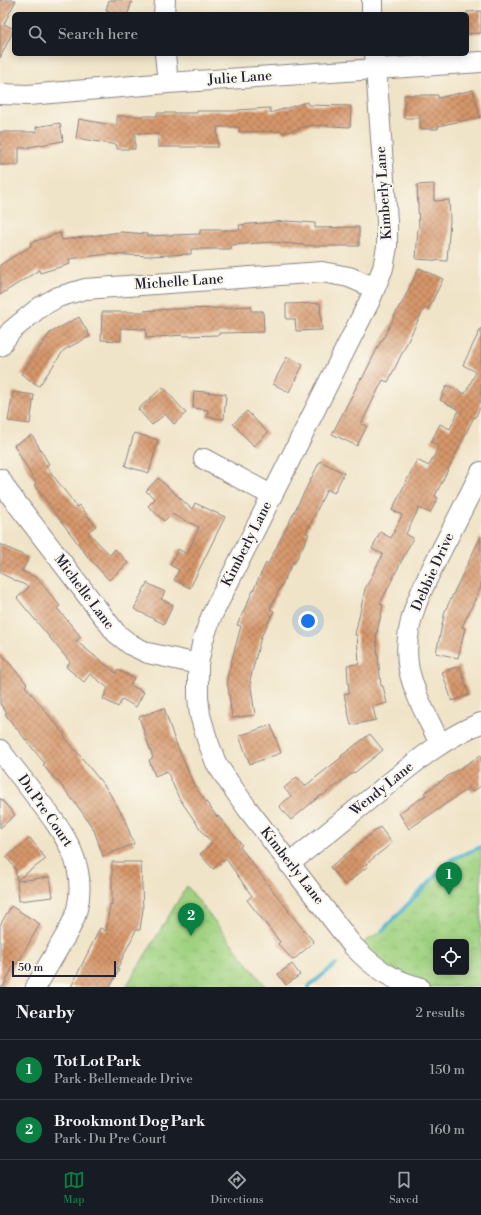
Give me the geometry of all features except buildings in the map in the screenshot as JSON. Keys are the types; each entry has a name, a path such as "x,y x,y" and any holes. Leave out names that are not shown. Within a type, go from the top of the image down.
{"street":[{"path":"164,12 165,0"},
{"path":"372,0 372,12"},
{"path":"165,56 168,83"},
{"name":"Julie Lane","path":"0,94 28,95 168,83 375,62 481,62"},
{"name":"Kimberly Lane","path":"375,62 387,222 387,247 382,268 375,288 211,617 203,640 198,664 198,697 200,715 216,763 289,864 354,946 373,965 394,983 419,987"},
{"name":"Michelle Lane","path":"0,346 11,331 40,307 58,297 84,289 322,272 349,277 375,288"},
{"path":"204,459 272,495"},
{"name":"Debbie Drive","path":"440,744 417,696 409,670 409,636 412,620 422,589 481,472"},
{"name":"Michelle Lane","path":"0,479 8,492 116,633 131,645 148,653 198,664"},
{"name":"Wendy Lane","path":"289,864 440,744 472,727 481,724"},
{"name":"Du Pre Court","path":"0,750 65,836 73,852 78,868 79,895 77,909 72,924 36,987"}],"green space":[{"path":"481,847 481,987 419,987 355,948 382,931 452,859"},
{"path":"187,886 266,987 126,987"}],"waterway":[{"path":"382,931 452,859 481,847"},
{"path":"308,987 336,964"}],"place":[{"name":"Tot Lot Park","path":"449,895"},
{"name":"Brookmont Dog Park","path":"191,936"}]}
